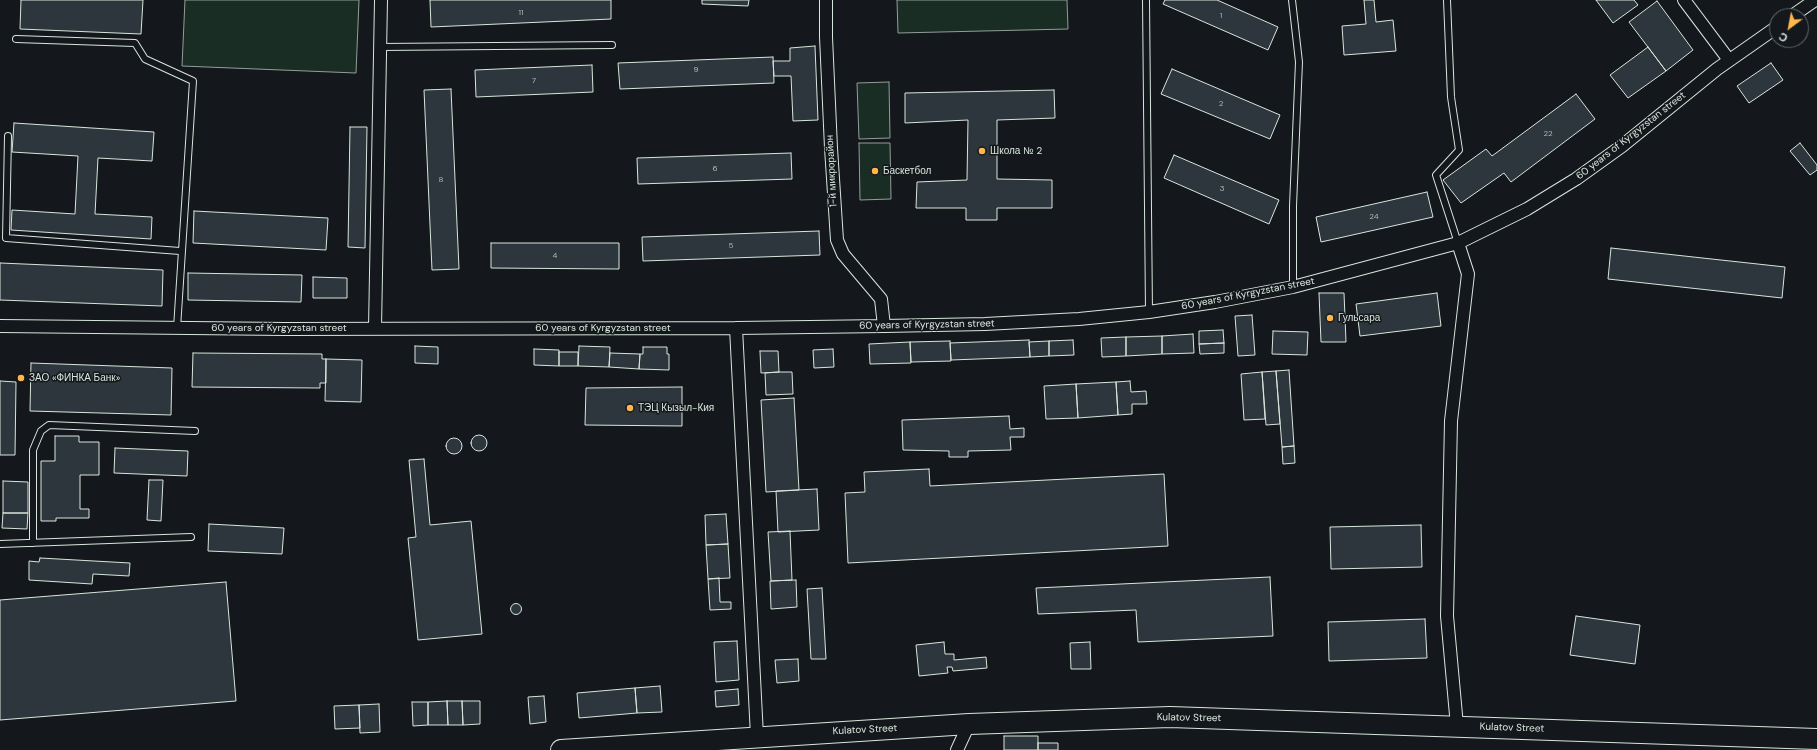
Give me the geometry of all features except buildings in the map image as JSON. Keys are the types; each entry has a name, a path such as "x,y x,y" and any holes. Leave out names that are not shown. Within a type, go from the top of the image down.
{"highway":[{"name":"Kulatov Street","path":"561,750 757,736 969,724 1170,717 1817,739"}],"street":[{"path":"375,328 381,0"},
{"name":"1-й микрорайон","path":"826,0 826,37 831,148 837,240 843,254 882,299 884,326"},
{"path":"1684,0 1729,60"},
{"path":"1804,8 1815,0"},
{"name":"60 years of Kyrgyzstan street","path":"0,326 176,328 736,328 884,326 985,324 1079,319 1149,312 1215,302 1294,287 1458,243 1527,209 1576,179 1622,146 1729,60 1769,32"},
{"path":"1457,726 1447,616 1451,421 1468,274 1458,243"},
{"path":"736,328 757,736"},
{"path":"957,750 969,724"}],"lane":[{"path":"1146,0 1149,312"},
{"path":"1292,0 1299,62 1294,206 1294,287"},
{"path":"1447,0 1451,97 1459,150 1436,175 1458,243"},
{"path":"16,39 135,43 145,59 193,80 180,251 176,328"},
{"path":"380,47 612,45"},
{"path":"8,136 6,238 180,251"},
{"path":"33,543 33,450 41,432 49,425 195,431"},
{"path":"0,544 190,537"}],"green space":[{"path":"185,0 359,0 356,73 182,66"},
{"path":"897,0 1067,0 1068,29 898,33"},
{"name":"Баскетбол","path":"889,82 890,138 859,139 857,83"},
{"name":"Баскетбол","path":"859,143 890,143 891,199 860,200"}],"place":[{"name":"Школа № 2","path":"982,151"},
{"name":"Баскетбол","path":"875,171"},
{"name":"Гульсара","path":"1330,318"},
{"name":"ЗАО «ФИНКА Банк»","path":"21,378"},
{"name":"ТЭЦ Кызыл-Кия","path":"630,408"}]}
